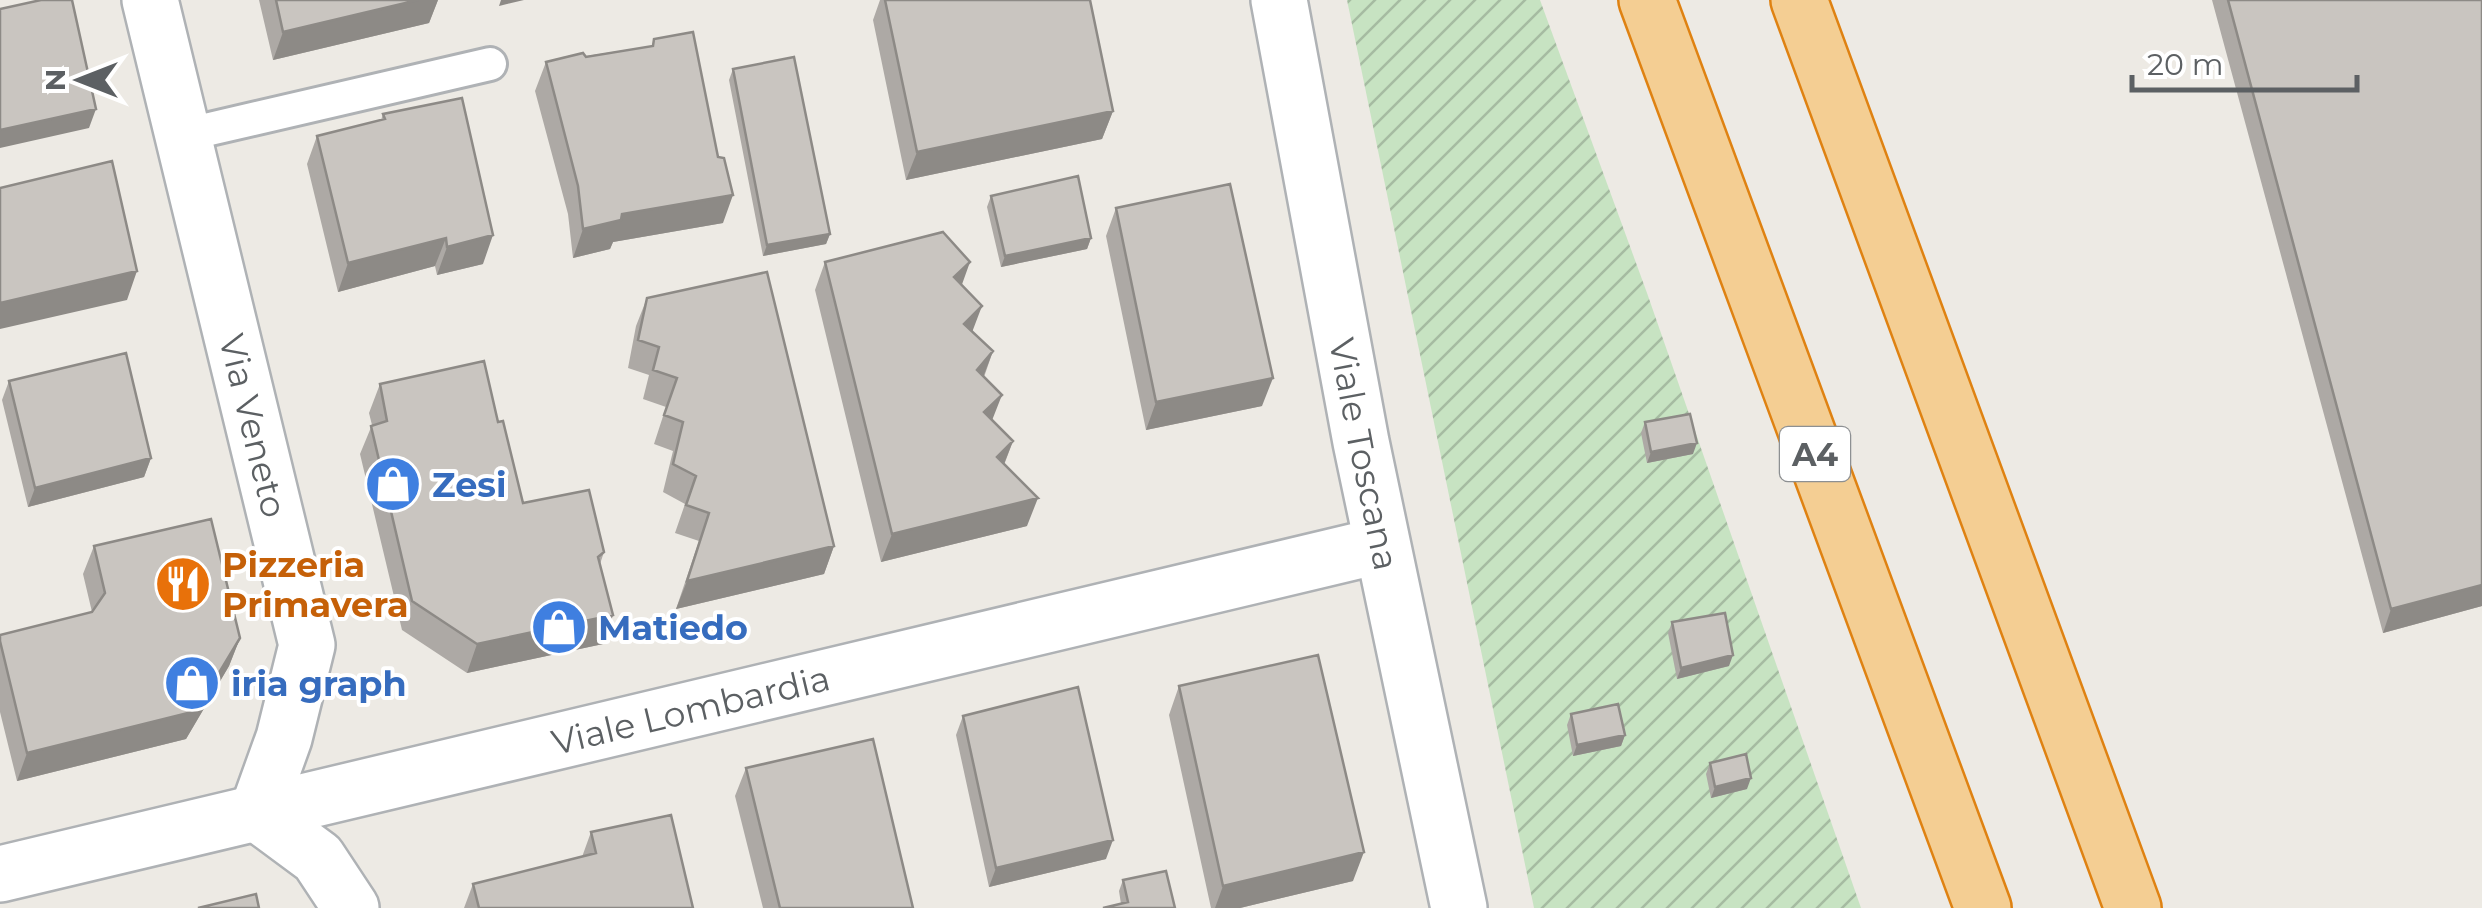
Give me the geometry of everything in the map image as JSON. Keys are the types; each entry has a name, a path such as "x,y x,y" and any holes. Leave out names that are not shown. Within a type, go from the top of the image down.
{"highway":[{"name":"A4","path":"1647,0 1984,908"},
{"path":"1799,0 2134,908"}],"street":[{"name":"Via Veneto","path":"150,0 307,646 284,738 257,813"},
{"name":"Viale Toscana","path":"1279,0 1382,545 1459,908"},
{"name":"Viale Lombardia","path":"0,874 1382,545"},
{"path":"257,813 318,858 351,908"}],"lane":[{"path":"184,135 490,64"}],"green space":[{"path":"1347,0 1540,0 1647,293 1861,908 1534,908"}],"building":[{"path":"41,0 72,0 96,109 0,130 0,9"},
{"path":"276,0 418,0 283,32"},
{"path":"885,0 1090,0 1113,111 917,152"},
{"path":"2228,0 2482,0 2482,585 2391,609"},
{"path":"693,32 718,157 724,158 733,195 622,214 621,220 583,229 578,186 546,62 583,53 586,57 653,46 654,39"},
{"path":"794,57 830,234 767,245 733,69"},
{"path":"462,98 493,235 447,247 446,238 348,263 317,136 385,119 383,114"},
{"path":"112,161 137,271 0,303 0,188"},
{"path":"1078,176 1091,238 1005,256 991,196"},
{"path":"1230,184 1273,378 1156,402 1116,208"},
{"path":"943,232 970,262 954,277 982,306 964,324 993,351 977,370 1002,395 984,412 1013,441 997,457 1038,498 892,534 825,262"},
{"path":"767,272 834,546 687,581 709,513 686,505 696,476 673,464 683,422 664,415 677,378 653,370 659,347 638,340 647,298"},
{"path":"126,353 151,458 35,488 9,381"},
{"path":"484,361 523,503 589,490 604,552 598,557 613,615 477,644 412,601 371,426 387,421 380,384"},
{"path":"1690,414 1697,443 1651,452 1645,422"},
{"path":"211,519 240,638 196,711 27,753 0,635 92,612 105,593 94,546"},
{"path":"1725,613 1733,655 1681,668 1672,622"},
{"path":"1318,655 1364,852 1223,886 1179,686"},
{"path":"1078,687 1113,840 996,868 963,716"},
{"path":"1618,704 1625,735 1577,745 1571,714"},
{"path":"873,739 913,908 780,908 746,768"},
{"path":"1746,754 1751,778 1715,787 1710,763"},
{"path":"671,815 693,908 479,908 473,884 596,853 591,832"},
{"path":"1166,871 1175,908 1103,908 1128,902 1123,880"},
{"path":"256,894 259,908 198,908"}],"place":[{"name":"Zesi","path":"393,484"},
{"name":"Pizzeria Primavera","path":"183,584"},
{"name":"Matiedo","path":"559,627"},
{"name":"iria graph","path":"192,683"}]}
